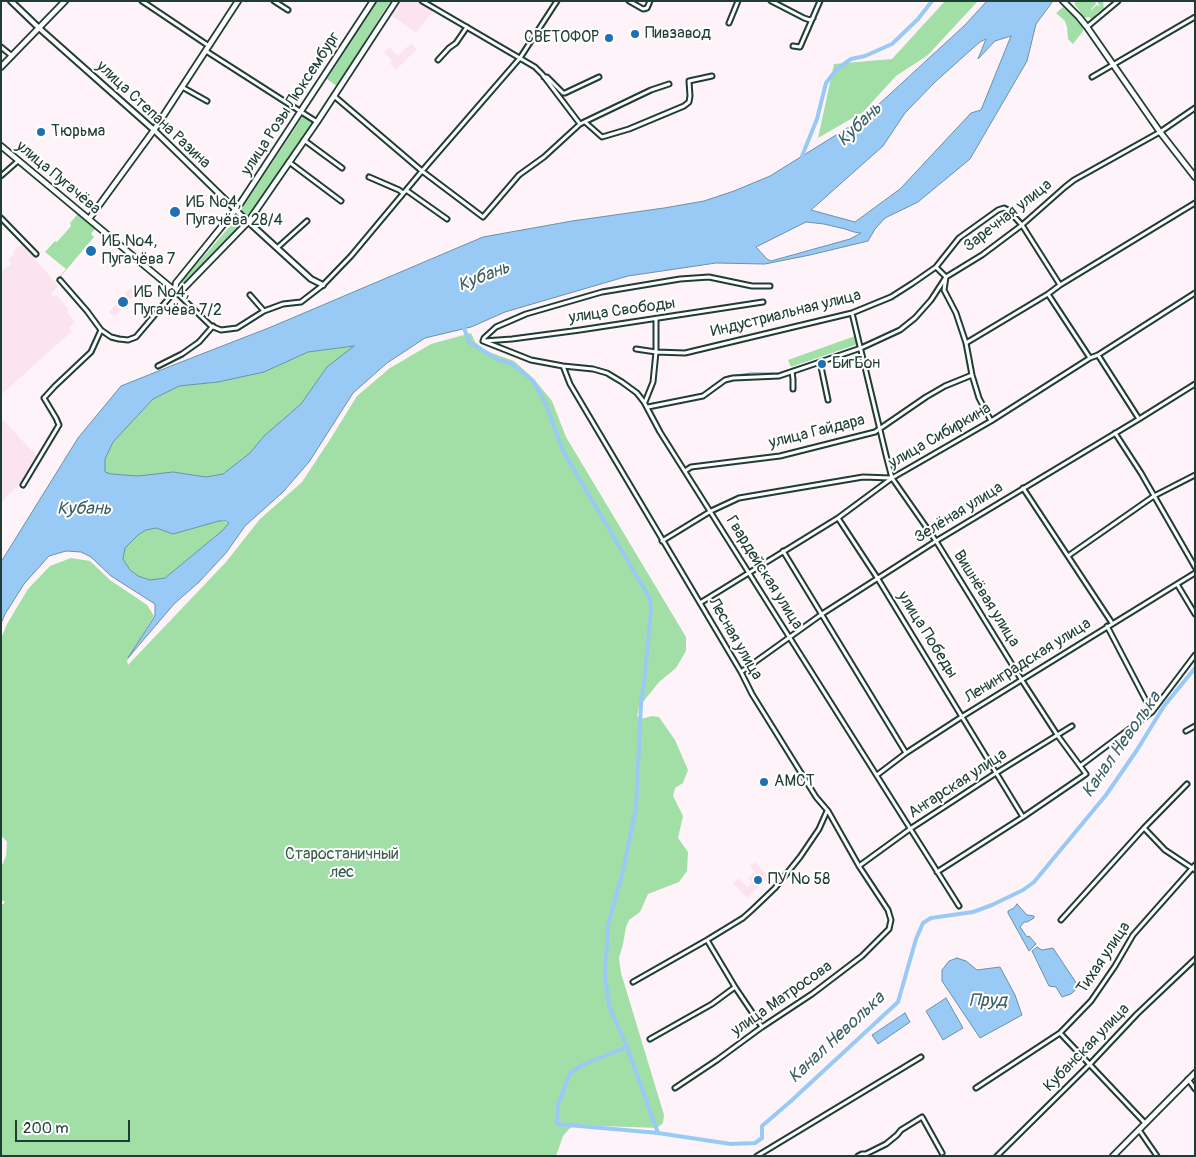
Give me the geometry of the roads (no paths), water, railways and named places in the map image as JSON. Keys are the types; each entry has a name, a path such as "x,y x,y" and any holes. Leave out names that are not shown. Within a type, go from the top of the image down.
{"main road":[{"path":"1,67 65,1"},
{"path":"88,219 154,130 238,1"},
{"name":"улица Розы Люксембург","path":"373,1 236,210 176,283 176,291 183,289 248,222 317,122 396,1"},
{"path":"1063,1 1079,17 1160,132 1195,178"},
{"name":"улица Пугачёва","path":"1,146 176,291"},
{"path":"1112,1156 1195,1072"}],"street":[{"name":"улица Степана Разина","path":"11,1 154,130 248,222 311,278 323,285"},
{"path":"142,1 207,49 317,122"},
{"path":"274,1 288,10"},
{"path":"422,1 534,67 544,77 580,124"},
{"path":"158,366 182,354 199,342 213,326 221,330 238,328 264,311 283,304 301,302 323,285 351,256 520,58 557,1"},
{"path":"628,1 643,9 647,8 650,1"},
{"path":"729,23 738,1"},
{"path":"771,1 804,18 810,20 813,18"},
{"path":"793,46 800,47 820,1"},
{"path":"1086,27 1118,1"},
{"path":"1092,77 1195,17"},
{"path":"438,60 448,48 456,43 467,27"},
{"path":"1,47 12,56"},
{"path":"585,122 602,137 629,129 684,106 689,102 689,81 712,76"},
{"path":"544,77 548,77 563,93 599,77"},
{"path":"334,96 422,171 483,217 520,175 544,157 580,124 651,90 669,84"},
{"path":"182,86 207,101"},
{"name":"Заречная улица","path":"648,407 703,396 725,380 733,378 779,376 861,348 900,330 915,318 931,300 946,277 982,255 1022,225 1074,180 1160,132 1195,108"},
{"name":"улица Розы Люксембург","path":"304,140 342,168"},
{"path":"1,176 18,161"},
{"name":"улица Розы Люксембург","path":"290,162 341,201"},
{"path":"369,177 403,193"},
{"path":"406,190 446,219"},
{"path":"966,343 1195,202"},
{"name":"Индустриальная улица","path":"636,349 685,353 852,313 891,297 936,267 959,238 998,210 1004,208 1022,225 1060,285"},
{"path":"1,218 36,254"},
{"path":"277,248 307,221"},
{"path":"936,267 946,277 944,290 956,313 966,343 972,375 979,398 991,421"},
{"path":"483,341 496,327 526,314 602,292 680,279 709,277 752,286 770,286"},
{"path":"22,486 58,425 44,398 91,352 101,330 60,280"},
{"name":"улица Розы Люксембург","path":"101,330 111,337 119,339 128,340 136,337 176,291"},
{"name":"улица Пугачёва","path":"176,291 213,326"},
{"name":"улица Сибиркина","path":"700,603 838,518 892,478 991,421 1195,293"},
{"path":"1048,294 1090,358"},
{"path":"250,295 264,311"},
{"name":"улица Свободы","path":"483,341 580,330 763,302"},
{"name":"Вишнёвая улица","path":"852,313 892,478 936,541 1058,736 1086,774 1023,817"},
{"path":"644,402 653,382 656,352 656,319"},
{"name":"Гвардейская улица","path":"483,341 531,360 593,369 607,373 622,382 644,402 660,432 959,906"},
{"path":"1098,355 1140,419"},
{"path":"820,362 828,400"},
{"name":"Лесная улица","path":"563,366 570,384 741,672 752,694 816,797 828,811 859,866 888,910 891,920"},
{"path":"792,372 793,389"},
{"name":"улица Гайдара","path":"685,471 691,467 780,456 875,432 926,396 972,375"},
{"name":"Зелёная улица","path":"741,672 822,614 936,541 1195,384"},
{"path":"1115,433 1195,567"},
{"path":"1068,556 1154,496 1195,475"},
{"path":"662,540 711,511 747,496 863,477 892,478"},
{"path":"1023,488 1112,624"},
{"name":"улица Победы","path":"838,518 878,579 1023,817"},
{"path":"783,551 906,754"},
{"name":"Ленинградская улица","path":"877,775 962,716 1195,573"},
{"path":"1177,584 1195,614"},
{"path":"1107,626 1152,712"},
{"path":"1080,766 1152,712 1195,655"},
{"name":"Ангарская улица","path":"859,866 910,829 1072,726"},
{"path":"1186,731 1195,726"},
{"path":"1061,920 1144,828 1187,784"},
{"path":"633,982 742,918 775,888 805,850 828,811"},
{"path":"937,872 1023,817"},
{"path":"1144,828 1165,850 1194,868"},
{"name":"Тихая улица","path":"976,1088 1060,1033 1091,1001 1133,935 1194,868"},
{"name":"улица Матросова","path":"675,1088 812,994 862,956 889,929 891,920"},
{"path":"707,940 762,1027"},
{"name":"Кубанская улица","path":"997,1156 1090,1064 1137,1014 1195,959"},
{"path":"650,1040 712,1004 735,987"},
{"path":"1060,1033 1145,1123"},
{"path":"757,1156 921,1057"},
{"path":"1188,1079 1195,1089"},
{"path":"858,1156 886,1144 901,1130 922,1117 942,1153"},
{"path":"1139,1130 1157,1156"}],"water":[{"name":"Кубань","path":"987,1 1053,1 1036,24 1027,61 970,159 918,202 885,218 875,229 868,241 765,264 716,263 628,276 505,312 471,327 425,338 387,363 353,393 309,462 283,492 245,526 226,553 199,582 174,604 128,658 155,616 155,604 111,576 91,557 81,552 66,551 49,556 24,584 5,614 1,624 1,562 78,438 121,386 271,327 483,237 704,201 770,176 865,117 965,25","holes":["1011,36 981,110 971,113 900,189 855,222 811,210 883,146 905,113 934,83 980,42 986,39 978,59 995,41","806,222 824,224 861,233 850,239 771,261 756,247","354,346 327,367 301,404 264,436 250,453 223,474 206,477 173,472 138,476 105,472 105,459 113,442 153,399 179,386 218,382 264,372 308,352","219,521 229,523 222,531 165,578 150,580 138,576 130,570 123,559 125,548 138,535 146,530 156,528 173,534"]},
{"path":"1017,904 1027,915 1034,916 1034,918 1024,922 1020,927 1027,937 1029,936 1036,944 1029,951 1008,913"},
{"path":"1037,947 1042,950 1053,948 1079,987 1071,994 1062,997 1056,987 1049,986 1032,951"},
{"name":"Пруд","path":"957,958 966,961 977,970 1000,967 1015,995 1022,1015 980,1038 942,981 942,970 949,961"},
{"path":"946,998 963,1028 943,1040 926,1011"},
{"path":"905,1013 910,1022 878,1044 872,1035"}],"waterway":[{"path":"802,156 817,119 826,83 837,69 851,59 865,56 892,44 918,19 932,1"},
{"path":"464,328 469,342 497,359 512,364 533,381 546,404 563,451 649,597 651,609 641,704 636,808 623,871 608,925 605,977 609,1006 627,1047 658,1133"},
{"path":"652,403 703,393 728,376 751,373 778,373 858,347"},
{"name":"Канал Неволька","path":"627,1047 582,1065 570,1073 558,1105 557,1124 658,1133 731,1144 755,1143 762,1138 762,1126 898,1002 916,939 923,923 931,918 973,912 992,905 1023,890 1034,882 1106,795 1164,706 1195,668"}],"place":[{"name":"Пивзавод","path":"635,34"},
{"name":"СВЕТОФОР","path":"609,38"},
{"name":"Тюрьма","path":"41,132"},
{"name":"ИБ №4, Пугачёва 28/4","path":"175,212"},
{"name":"ИБ №4, Пугачёва 7","path":"91,251"},
{"name":"ИБ №4, Пугачёва 7/2","path":"123,302"},
{"name":"БигБон","path":"822,364"},
{"name":"АМСТ","path":"764,782"},
{"name":"ПУ № 58","path":"758,880"}],"park label":[{"name":"Старостаничный лес","path":"342,864"}]}
